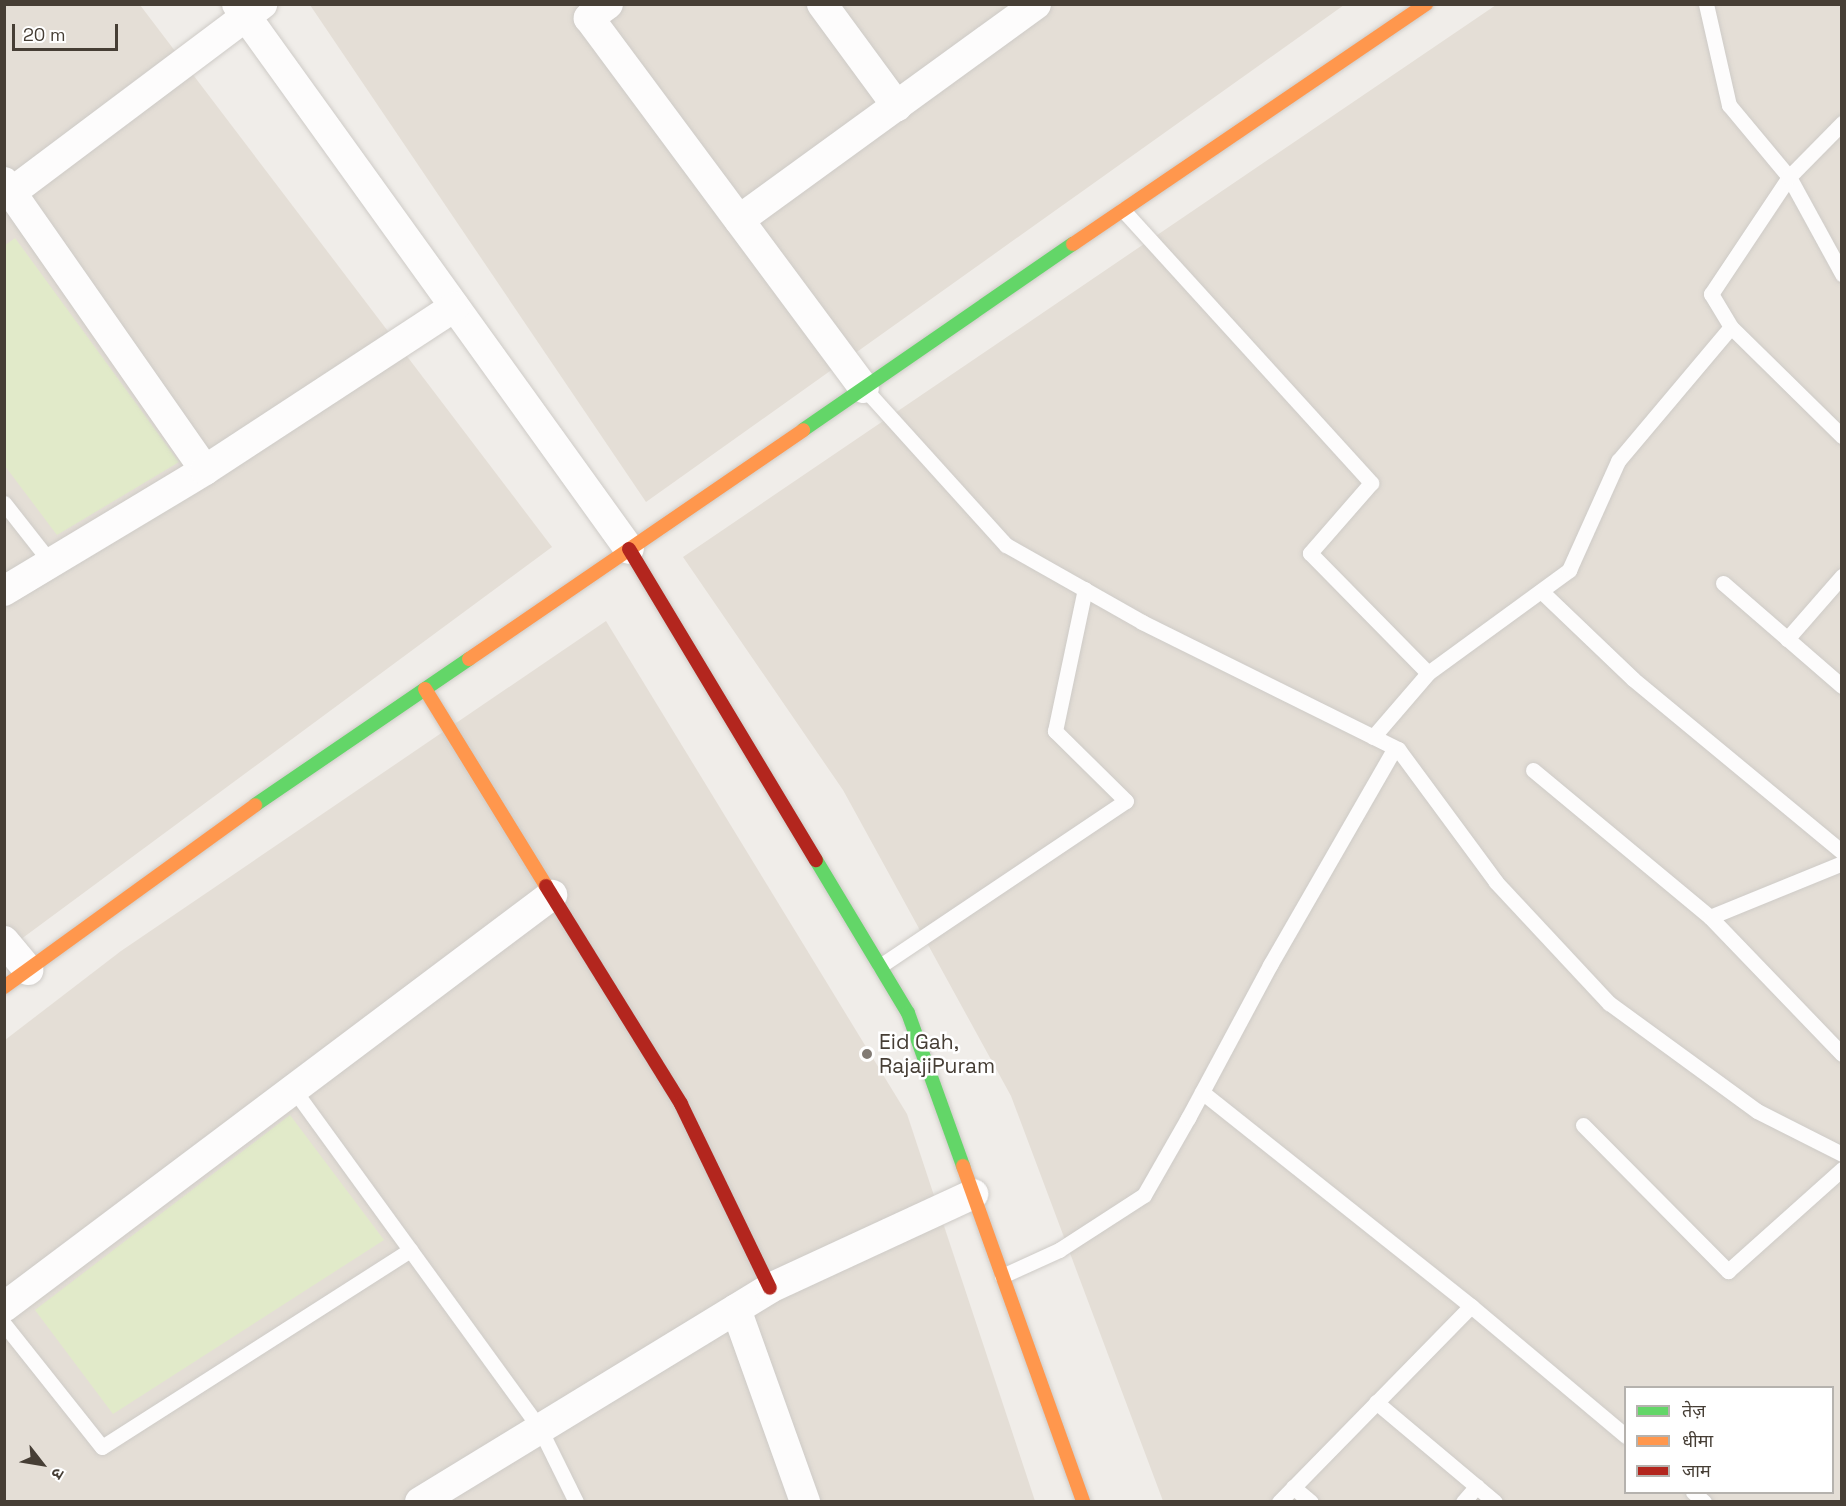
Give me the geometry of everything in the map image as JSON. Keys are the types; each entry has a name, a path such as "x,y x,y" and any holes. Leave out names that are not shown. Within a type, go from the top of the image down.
{"street":[{"path":"608,4 589,18 864,388"},
{"path":"822,4 897,106"},
{"path":"739,220 1036,4"},
{"path":"4,941 16,979 224,827 1426,4"},
{"path":"205,470 8,187 248,8 454,307 629,549 908,1013 1083,1502"},
{"path":"4,591 205,470 454,307"},
{"path":"425,689 681,1104 770,1288"},
{"path":"4,1307 552,895"},
{"path":"420,1502 770,1288 973,1194"},
{"path":"736,1309 805,1502"}],"lane":[{"path":"1706,4 1730,105 1789,177 1842,274"},
{"path":"1842,123 1789,177 1711,294 1731,327 1842,436"},
{"path":"1123,210 1371,483 1310,554 1428,673"},
{"path":"1373,737 1428,673 1569,570 1618,460 1731,327"},
{"path":"864,388 1006,545 1142,622 1395,748 1496,882 1609,1003 1757,1111 1842,1154"},
{"path":"4,503 51,563"},
{"path":"1787,639 1842,576"},
{"path":"1723,583 1842,686"},
{"path":"880,966 1126,801 1055,730 1085,589"},
{"path":"1541,591 1633,679 1842,852"},
{"path":"1002,1276 1059,1250 1144,1194 1270,965 1395,748"},
{"path":"1533,770 1710,917 1842,1054"},
{"path":"1710,917 1842,863"},
{"path":"294,1090 540,1429 576,1502"},
{"path":"1202,1092 1471,1305 1624,1434"},
{"path":"1583,1125 1728,1271 1842,1169"},
{"path":"4,1324 102,1447 410,1250"},
{"path":"1279,1502 1471,1305"},
{"path":"1376,1402 1495,1502"},
{"path":"1463,1502 1477,1486"},
{"path":"1293,1487 1311,1502"}],"shaded area":[{"path":"5,5 140,5 552,547 5,951"},
{"path":"310,5 1344,5 646,502"},
{"path":"1496,5 1841,5 1841,1501 1163,1501 1011,1096 843,790 683,557"},
{"path":"606,621 907,1114 1035,1501 5,1502 5,1040 121,951"}],"green space":[{"path":"15,238 179,462 57,535 5,466 4,246"},
{"path":"290,1115 384,1240 113,1414 35,1310"}],"traffic: fast":[{"path":"803,430 1073,244"},
{"path":"255,805 469,659"},
{"path":"816,860 908,1013 963,1166"}],"traffic: slow":[{"path":"1073,244 1426,4"},
{"path":"469,659 803,430"},
{"path":"425,689 546,886"},
{"path":"4,987 255,805"},
{"path":"963,1166 1083,1502"}],"traffic: jam":[{"path":"629,549 816,860"},
{"path":"546,886 681,1104 770,1288"}],"place":[{"name":"Eid Gah, RajajiPuram","path":"867,1054"}]}
